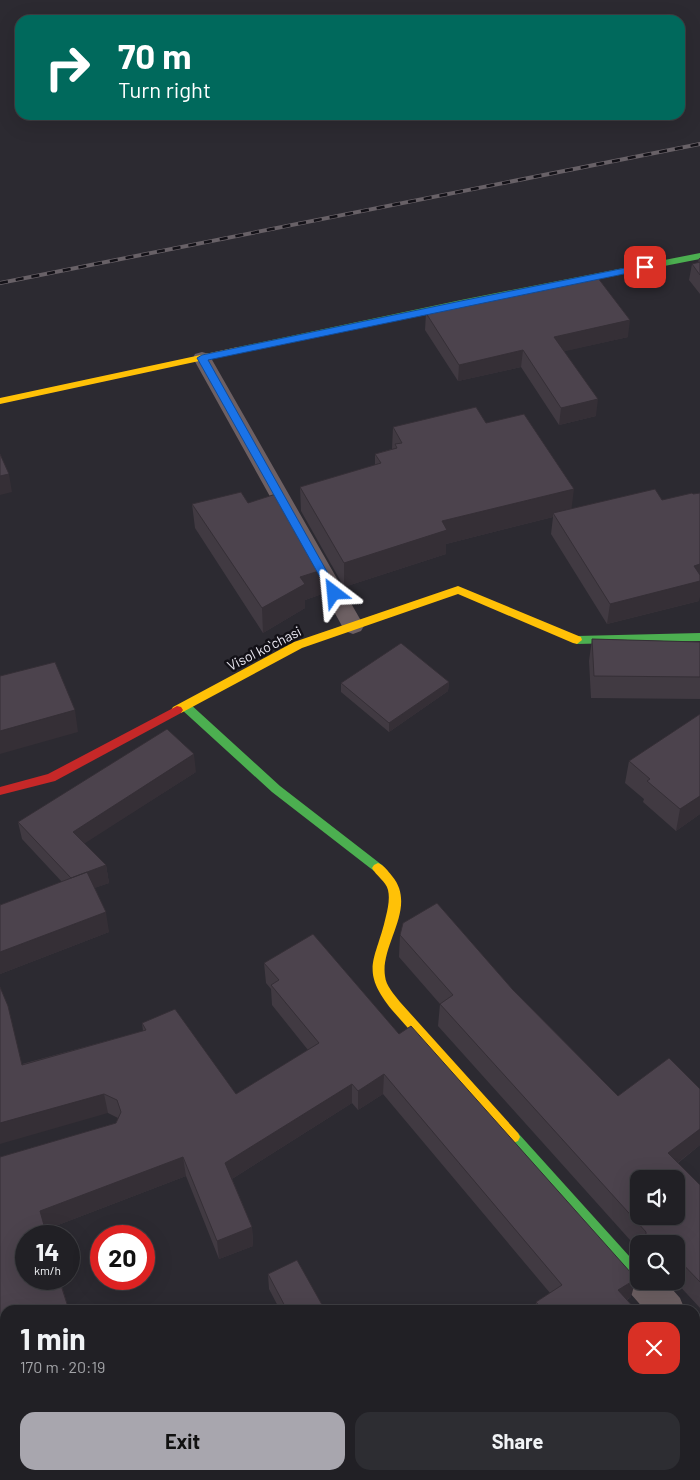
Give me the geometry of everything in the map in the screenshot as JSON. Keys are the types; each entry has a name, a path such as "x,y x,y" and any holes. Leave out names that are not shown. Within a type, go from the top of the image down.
{"street":[{"path":"0,400 461,303 700,256"},
{"name":"Visol koʻchasi","path":"0,791 51,778 298,645 458,590 577,640 700,638"},
{"path":"185,706 276,789 379,869 389,880 395,891 394,905 378,974 384,990 396,1006 630,1268"},
{"path":"650,1290 664,1305"}],"lane":[{"path":"202,358 353,626"}],"building":[{"path":"700,262 700,275 692,264"},
{"path":"598,278 630,320 554,337 598,399 561,408 523,350 459,365 426,313"},
{"path":"476,407 486,423 524,414 574,489 442,521 447,530 344,563 300,487 381,463 375,454 397,448 395,444 402,443 393,427"},
{"path":"0,454 9,474 0,476"},
{"path":"655,489 662,500 700,493 700,564 694,566 700,575 700,581 610,604 553,513"},
{"path":"241,492 248,503 279,493 322,570 300,577 305,584 262,608 192,504"},
{"path":"592,639 700,642 700,677 594,676"},
{"path":"401,643 449,682 389,723 341,683"},
{"path":"55,662 75,710 0,731 0,676"},
{"path":"700,714 700,796 680,809 647,781 650,779 629,761"},
{"path":"167,729 194,754 73,832 106,865 71,878 18,822"},
{"path":"87,872 106,912 0,952 0,905"},
{"path":"437,903 513,990 618,1096 669,1058 700,1089 700,1129 668,1153 685,1170 630,1170 630,1214 440,1004 453,995 400,935 403,923"},
{"path":"313,934 399,1034 411,1026 630,1272 630,1283 618,1290 632,1305 539,1305 536,1302 562,1285 384,1074 358,1091 352,1084 225,1163 252,1227 217,1241 183,1157 40,1211 44,1225 15,1225 15,1290 63,1290 67,1305 0,1305 0,1157 116,1123 121,1112 117,1100 104,1094 0,1123 0,987 8,1006 22,1065 146,1030 142,1023 175,1009 236,1094 319,1043 271,985 279,980 264,963"},
{"path":"685,1170 700,1185 700,1282 685,1266 685,1235 646,1235 646,1232 640,1225 685,1225"},
{"path":"297,1260 322,1305 284,1305 268,1274"}],"railway":[{"path":"0,283 700,144"}],"traffic: fast":[{"path":"238,350 461,303 700,256"},
{"path":"577,640 700,637"},
{"path":"185,706 276,789 378,868"},
{"path":"513,1137 630,1268"}],"traffic: slow":[{"path":"0,401 238,350"},
{"path":"177,710 298,645 458,590 577,640"},
{"path":"378,868 392,884 395,898 392,919 379,964 378,977 382,986 396,1006 513,1137"}],"traffic: jam":[{"path":"0,791 51,778 177,710"}],"route":[{"path":"334,593 202,358 461,303 645,267"}]}
